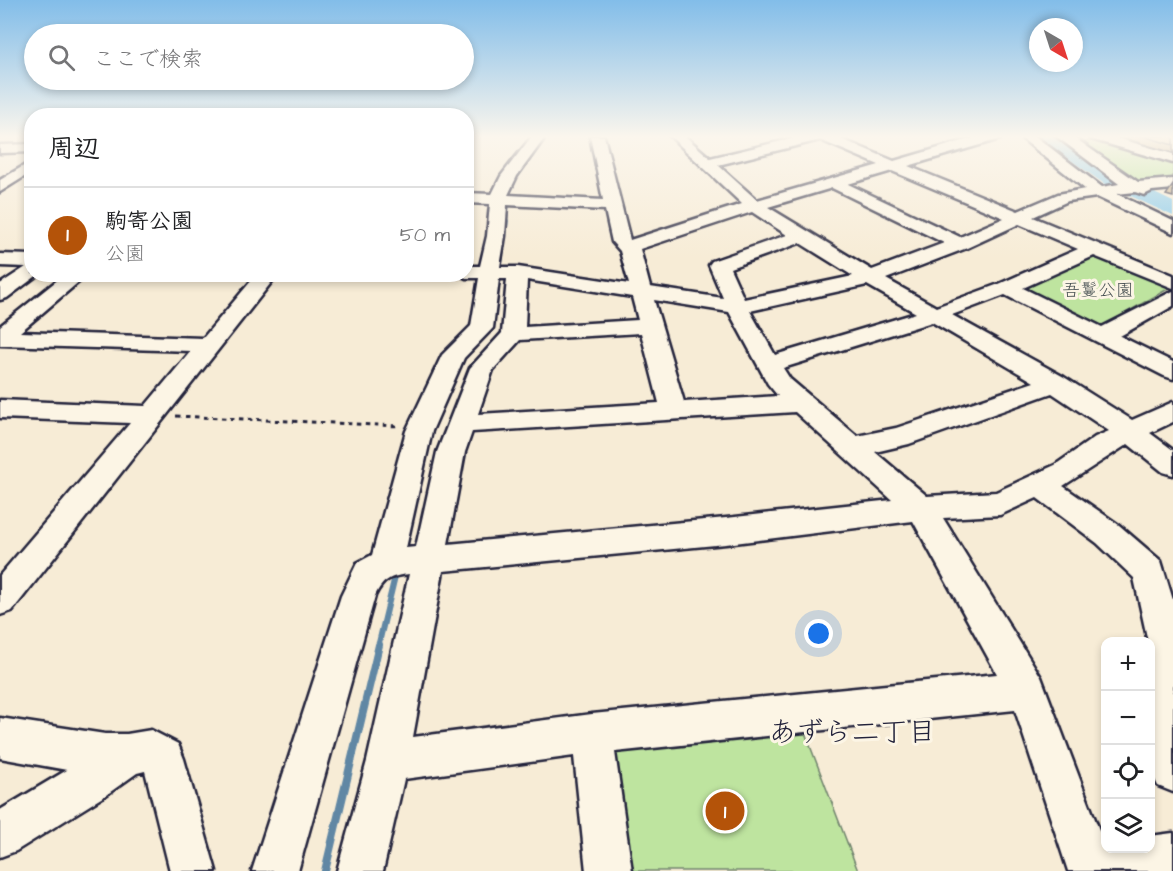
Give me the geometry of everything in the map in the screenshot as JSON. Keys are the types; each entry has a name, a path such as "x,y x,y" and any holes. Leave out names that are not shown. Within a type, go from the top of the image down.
{"street":[{"path":"506,200 499,196 509,177"},
{"path":"606,177 621,242 629,249 674,411"},
{"path":"722,177 753,206 870,278 1055,383 1131,432 1173,465"},
{"path":"629,249 633,245 753,206 855,177"},
{"path":"921,177 1173,282"},
{"path":"1084,177 1105,191 1173,228"},
{"path":"1120,177 1134,187 1168,201"},
{"path":"3,183 24,182"},
{"path":"834,183 960,244"},
{"path":"495,273 640,291 737,307 870,278 960,244 1022,218 1064,197 1173,184"},
{"path":"474,198 612,205"},
{"path":"360,871 388,761 405,561 420,427 454,355 482,328 495,273 496,236 506,200"},
{"path":"801,236 719,265 737,307 780,384 921,508 1027,690 1090,870 1173,856"},
{"path":"769,364 936,314 1006,288 1094,249"},
{"path":"6,260 24,251"},
{"path":"6,260 24,261"},
{"path":"495,273 513,334"},
{"path":"0,294 24,277"},
{"path":"0,338 68,282"},
{"path":"0,600 261,282"},
{"path":"1006,288 1173,371"},
{"path":"1104,335 1173,297"},
{"path":"405,561 451,452 482,368 513,334 650,326"},
{"path":"0,338 210,345"},
{"path":"851,447 899,437 1055,383"},
{"path":"461,424 799,403"},
{"path":"0,410 153,416"},
{"path":"275,871 358,596 369,573 405,561 726,531 921,508 1000,503 1065,472 1105,444 1173,411"},
{"path":"1039,484 1108,534 1149,570 1169,643 1159,726 1173,771"},
{"path":"388,761 592,734 1027,690"},
{"path":"592,734 609,871"},
{"path":"0,738 124,756"},
{"path":"0,835 92,780 124,756 142,749 154,751 163,759 193,871"}],"path":[{"path":"153,416 420,427"}],"green space":[{"path":"1124,177 1173,177 1173,182 1134,184"},
{"name":"吾鬘公園","path":"1097,253 1173,286 1101,327 1017,288"},
{"path":"804,730 858,871 623,871 605,752"}],"waterway":[{"path":"506,222 511,185 517,177"},
{"path":"1107,177 1173,210"},
{"path":"505,233 507,221"},
{"path":"500,272 503,245"},
{"path":"378,647 396,572"},
{"path":"325,871 379,645"}],"place":[{"name":"駒寄公園","path":"725,811"}],"district":[{"name":"あずら二丁目","path":"852,732"}]}
